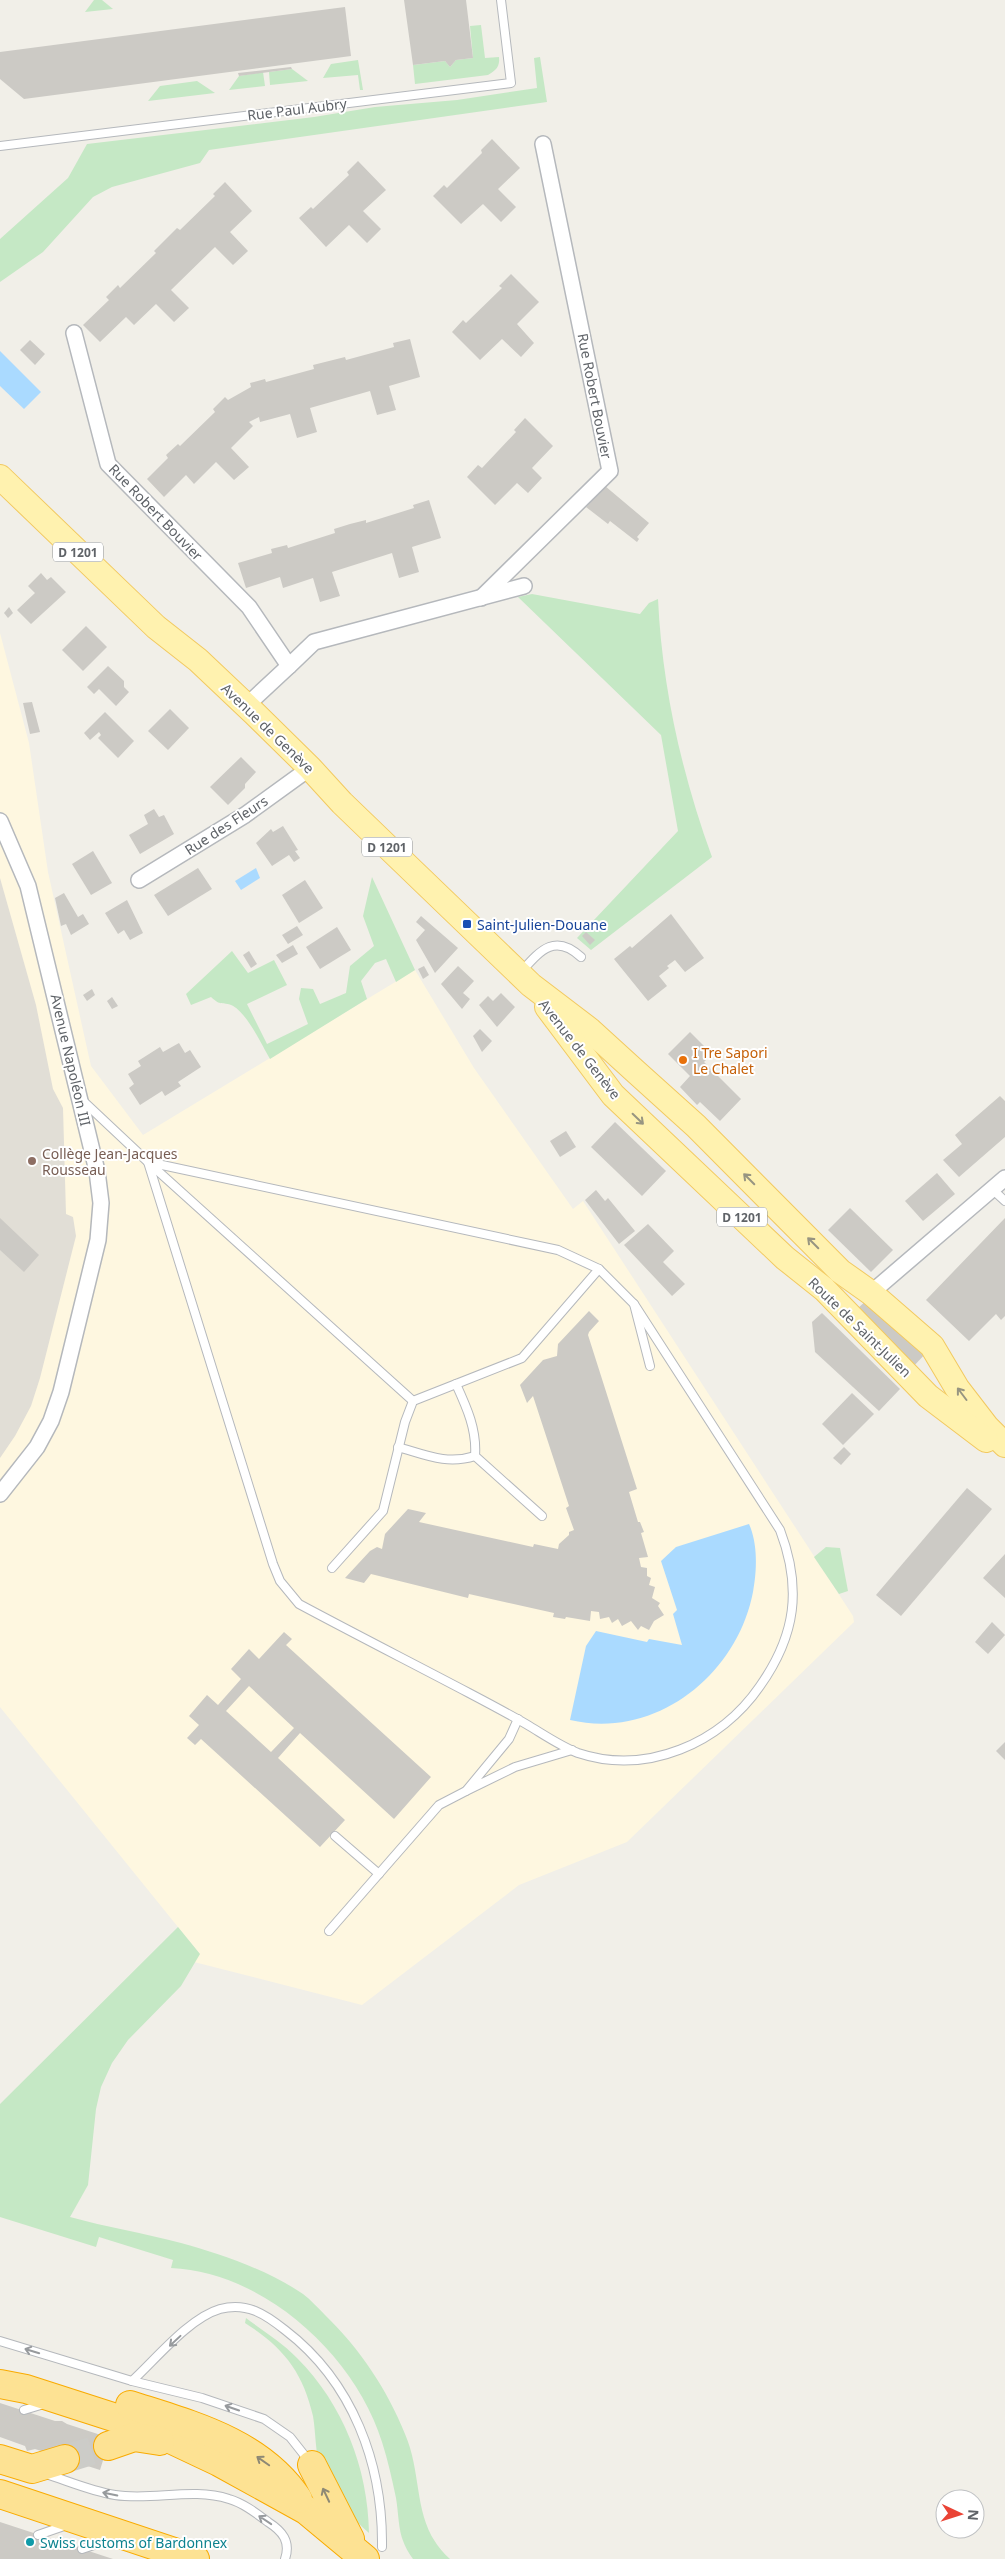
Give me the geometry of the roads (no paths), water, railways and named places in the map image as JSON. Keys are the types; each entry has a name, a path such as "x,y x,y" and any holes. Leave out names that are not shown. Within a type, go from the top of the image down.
{"highway":[{"path":"0,2368 39,2376 212,2433 265,2462 279,2474 306,2510"},
{"path":"0,2384 26,2389 146,2428 176,2444 240,2472 306,2510 368,2553"},
{"path":"108,2446 134,2437 176,2444"},
{"path":"0,2458 32,2469 65,2459"},
{"path":"312,2465 332,2507 368,2553"},
{"path":"0,2494 83,2521 183,2558"}],"main road":[{"name":"Avenue de Genève","path":"0,477 156,627 198,660 310,768 342,804 525,980 610,1048 696,1126"},
{"name":"Avenue de Genève","path":"525,980 613,1095 673,1153"},
{"path":"590,1064 610,1048"},
{"name":"Route de Saint-Julien","path":"696,1126 840,1271 870,1292 932,1346 957,1388 987,1428 1005,1445"},
{"name":"Route de Saint-Julien","path":"673,1153 785,1258 824,1289 928,1396 976,1431 1005,1458"},
{"path":"698,1177 722,1153"},
{"path":"824,1289 840,1271"}],"street":[{"name":"Rue Robert Bouvier","path":"481,598 610,471 543,144"},
{"name":"Rue Robert Bouvier","path":"74,333 108,464 249,607 289,666"},
{"name":"Rue Robert Bouvier","path":"246,706 314,642 524,586"},
{"name":"Rue des Fleurs","path":"140,880 245,815 310,768"},
{"name":"Avenue Napoléon III","path":"0,821 28,886 97,1170 101,1203 98,1240 61,1392 51,1421 37,1447 0,1494"},
{"path":"870,1292 1005,1178"}],"lane":[{"name":"Rue Paul Aubry","path":"0,146 511,83 501,0"},
{"path":"525,980 540,951 548,947 566,946 581,957"},
{"path":"80,1099 413,1401"},
{"path":"148,1162 558,1250 599,1269 634,1304 780,1530 791,1566 793,1610 783,1648 763,1683 734,1717 706,1738 671,1753 643,1758 597,1756 572,1750 518,1719 299,1604 280,1581 148,1162"},
{"path":"992,1189 1005,1201"},
{"path":"413,1401 522,1358 599,1269"},
{"path":"634,1304 650,1366"},
{"path":"456,1384 469,1410 476,1444 475,1456"},
{"path":"332,1568 384,1511 398,1447 413,1401"},
{"path":"398,1447 444,1460 459,1461 475,1456"},
{"path":"475,1456 542,1516"},
{"path":"466,1791 509,1739 518,1719"},
{"path":"329,1931 439,1805 515,1767 572,1750"},
{"path":"335,1836 378,1874"},
{"path":"132,2381 195,2322 213,2312 240,2307 255,2309 293,2336 330,2374 352,2409 366,2441 379,2494 382,2519 368,2553"},
{"path":"0,2341 132,2381 202,2398 264,2419 290,2437 312,2465"},
{"path":"24,2410 58,2399"},
{"path":"32,2469 116,2495 158,2497 203,2494 228,2499 246,2507 280,2531 287,2543 285,2559"},
{"path":"38,2535 83,2521"},
{"path":"82,2548 123,2535"}],"water":[{"path":"0,351 41,392 24,409 0,386"},
{"path":"256,868 260,878 241,890 235,881"},
{"path":"749,1524 754,1540 756,1558 753,1592 744,1622 730,1650 711,1674 688,1695 661,1710 633,1720 602,1724 570,1720 586,1646 596,1631 647,1642 649,1639 682,1645 673,1614 677,1610 661,1561 676,1547"}],"tunnel":[{"path":"65,2459 108,2446"}],"place":[{"name":"Saint-Julien-Douane","path":"467,924"},
{"name":"I Tre Sapori Le Chalet","path":"683,1060"},
{"name":"Collège Jean-Jacques Rousseau","path":"32,1161"},
{"name":"Swiss customs of Bardonnex","path":"30,2542"}]}
